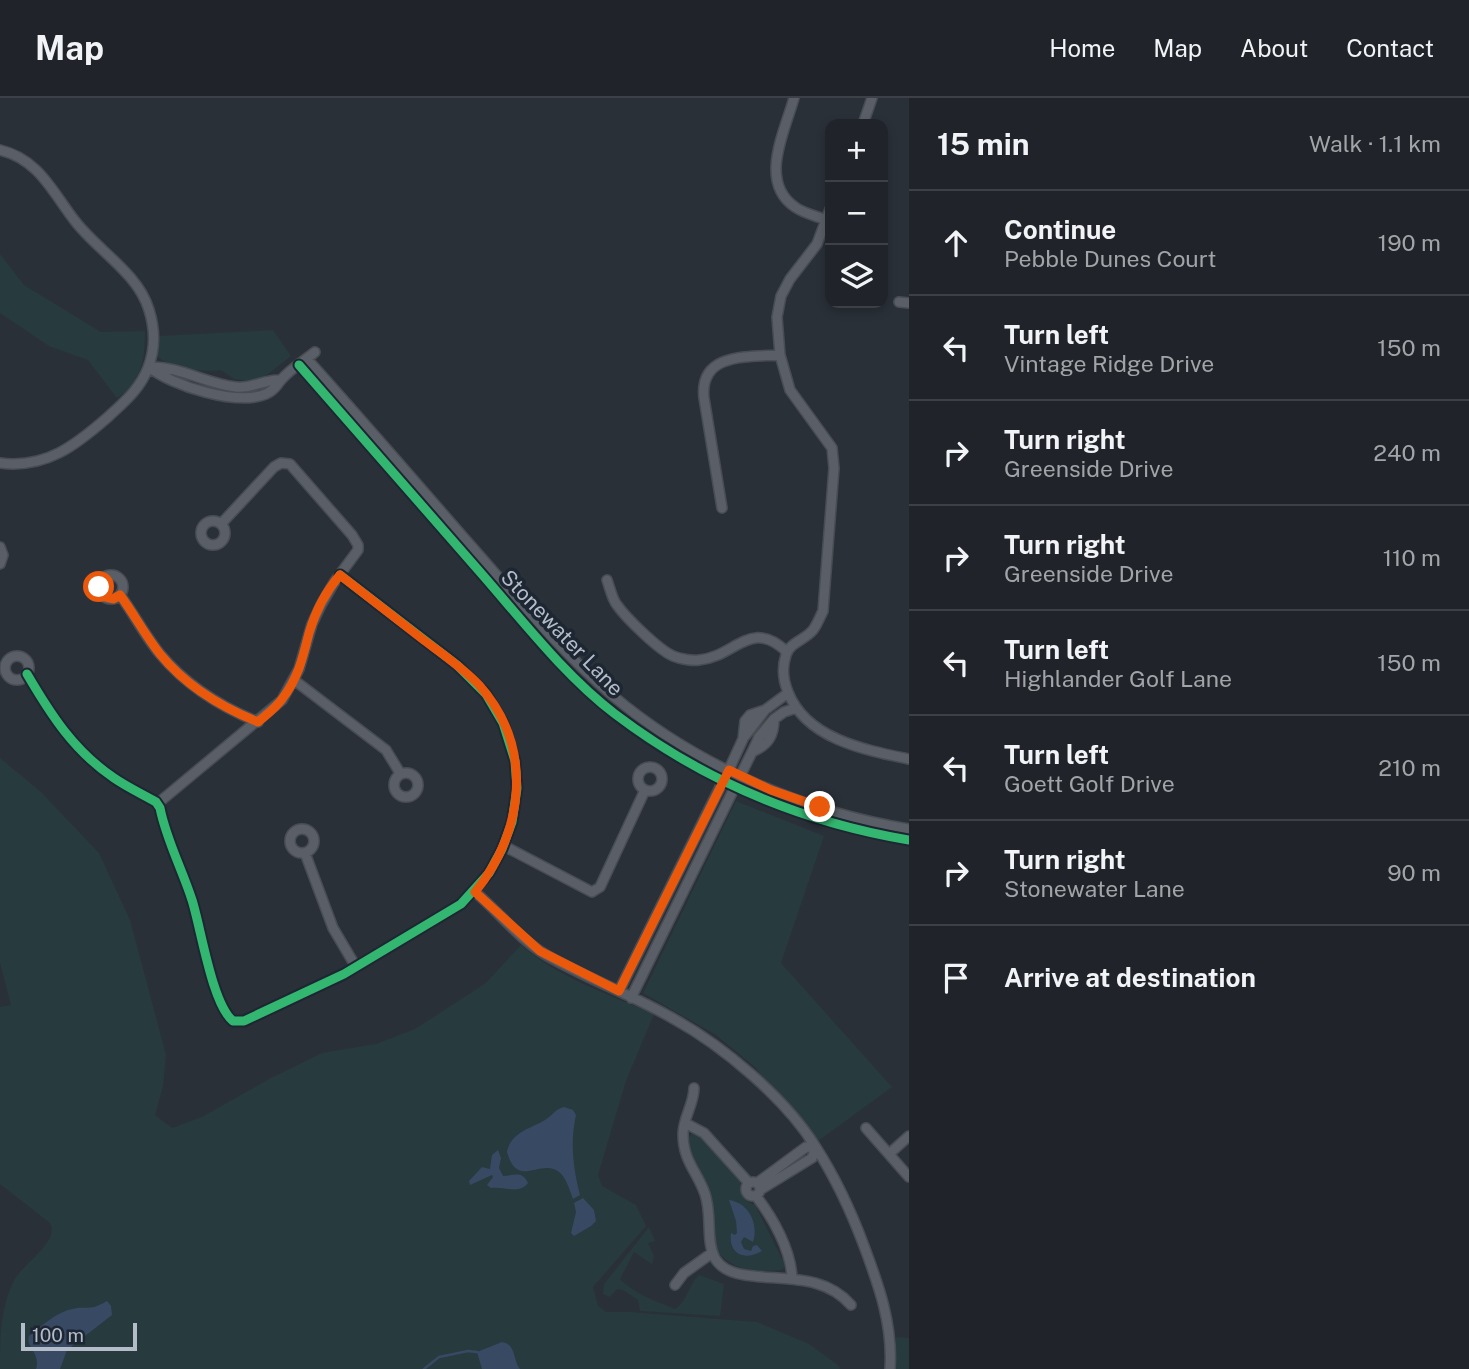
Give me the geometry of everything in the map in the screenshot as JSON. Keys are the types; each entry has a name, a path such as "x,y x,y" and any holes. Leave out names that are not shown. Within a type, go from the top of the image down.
{"street":[{"path":"794,98 776,159 775,179 794,207 825,220"},
{"path":"865,119 873,98"},
{"path":"0,150 17,157 40,173 80,228 140,290 149,308 153,349 149,367 140,384 127,399 71,447 51,458 33,463 0,463"},
{"path":"825,223 817,244 790,279 781,296 777,317 780,355 790,390 832,448 834,468 823,611 813,630 794,643 787,652 783,677 796,708 813,726 833,737 909,760"},
{"path":"722,508 704,398 707,376 719,363 732,357 780,355"},
{"name":"Stonewater Lane","path":"909,829 850,816 805,802 740,775 687,747 614,697 547,632 311,356 299,365 532,631 588,690 614,713 649,738 734,787 765,801 821,819 909,840"},
{"path":"149,367 163,366 232,387 253,387 280,380 299,365"},
{"path":"158,804 282,701 304,658 312,624 327,594 356,555 358,545 348,529 294,467 281,463 269,471 221,524"},
{"path":"0,547 3,555 0,564"},
{"path":"27,674 53,719 77,748 106,773 158,804 194,906 207,962 225,1013 231,1020 244,1021 317,988 449,913 475,892 489,873 504,846 514,813 516,774 509,736 493,704 468,674 340,575"},
{"path":"607,580 617,605 654,643 673,656 701,660 753,638 764,637 776,641 787,652"},
{"path":"120,595 161,655 179,673 211,699 258,722"},
{"path":"294,680 386,750 400,773"},
{"path":"619,991 743,739 765,710 788,693"},
{"path":"631,998 759,737 774,719 796,708"},
{"path":"504,846 577,883 587,891 597,890 645,789"},
{"path":"305,853 332,928 356,967"},
{"path":"475,892 540,951 688,1027 744,1068 776,1099 816,1148 854,1218 884,1305 891,1346 890,1369"},
{"path":"694,1088 693,1101 683,1133 688,1164 707,1200 712,1253 719,1264 744,1275 792,1278 829,1288 845,1298 850,1305"},
{"path":"685,1123 704,1133 756,1188 790,1261 792,1278"},
{"path":"866,1128 909,1177"},
{"path":"889,1154 909,1136"},
{"path":"756,1188 777,1167 806,1147 816,1148"},
{"path":"756,1188 783,1176 812,1158 816,1148"},
{"path":"777,1167 783,1176"},
{"path":"675,1285 684,1273 712,1253"}],"green space":[{"path":"0,254 24,285 101,332 145,331 140,369 125,392 117,398 88,360 49,346 0,313"},
{"path":"273,330 291,356 258,382 234,379 221,370 205,371 179,367 157,356 159,336"},
{"path":"0,758 41,792 99,853 130,920 166,1055 163,1086 155,1115 172,1128 202,1117 322,1053 376,1044 415,1029 486,983 521,945 568,976 654,1014 626,1081 598,1175 602,1186 636,1205 646,1226 593,1287 598,1306 606,1312 757,1322 809,1344 840,1369 0,1369 2,1323 10,1289 20,1272 46,1244 52,1230 50,1223 0,1184 0,1007 11,1005 0,963"},
{"path":"736,801 824,836 781,963 892,1087 814,1144 756,1068 716,1035 643,993"},
{"path":"693,1132 697,1133 740,1181 743,1196 755,1205 784,1268 770,1271 750,1270 731,1263 717,1249 712,1234 709,1192 689,1146 688,1138"},
{"path":"649,1227 655,1241 648,1243 654,1256 652,1264 634,1252 620,1279 638,1293 675,1309 683,1302 699,1275 724,1284 720,1316 640,1311 638,1300 623,1290 617,1289 610,1297 603,1294 604,1284"},
{"path":"896,1337 909,1338 909,1369 894,1369"}],"water":[{"path":"564,1107 573,1110 576,1115 573,1155 580,1195 573,1199 559,1172 549,1168 528,1171 516,1169 507,1152 517,1135"},
{"path":"498,1150 501,1158 499,1168 503,1176 523,1176 528,1183 524,1187 491,1188 487,1185 492,1175 470,1185 469,1181 482,1167 490,1169 492,1155"},
{"path":"583,1198 594,1210 596,1221 574,1236 571,1233 576,1212 574,1203"},
{"path":"729,1200 747,1210 755,1228 753,1242 744,1237 741,1242 744,1249 751,1251 753,1246 757,1245 762,1251 744,1256 735,1251 731,1233 737,1233 736,1221"},
{"path":"107,1301 112,1315 67,1350 60,1369 36,1369 37,1363 29,1344 29,1336 63,1312 74,1308 95,1307"},
{"path":"502,1342 512,1349 520,1369 482,1369 477,1352"}],"waterway":[{"path":"424,1369 439,1357 468,1351 477,1352"}],"cycle path":[{"path":"299,365 544,647 579,683 615,714 683,759 755,795 830,822 909,840"},
{"path":"27,674 75,744 114,778 156,802 160,808 192,900 219,999 233,1021 244,1021 344,974 461,904 489,873 512,822 517,788 515,761 503,723 486,694 457,665 340,575"}],"route":[{"path":"99,587 105,597 113,599 120,595 161,655 192,685 211,699 258,722 282,701 292,685 304,658 312,624 340,575 457,665 477,683 498,712 515,761 517,788 509,832 498,859 475,892 540,951 619,991 729,770 771,790 820,807"}]}
